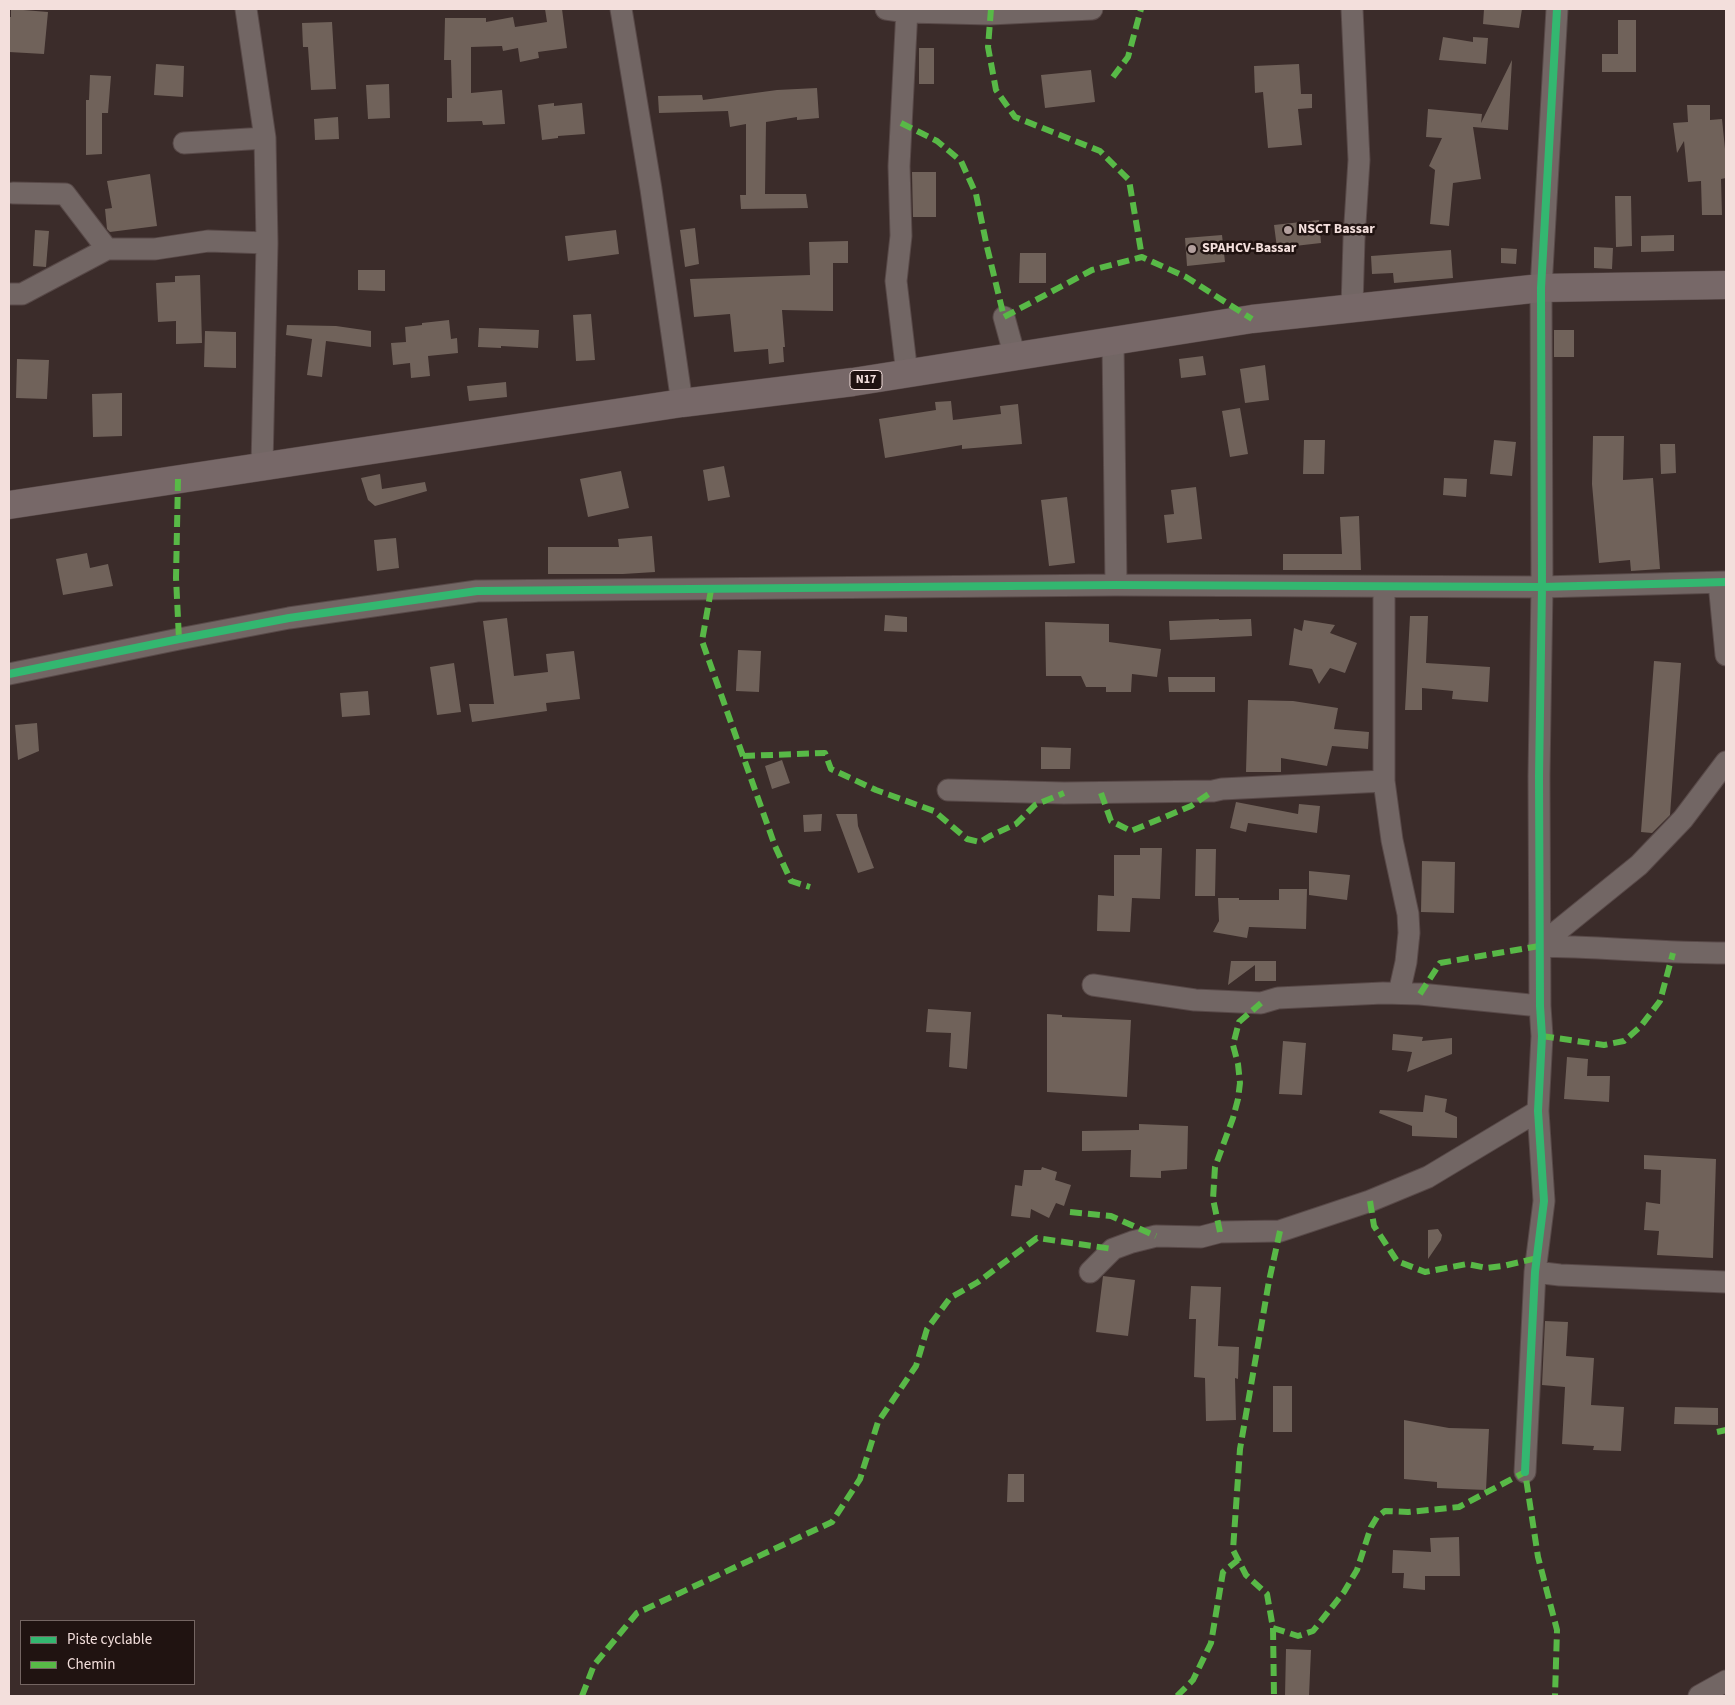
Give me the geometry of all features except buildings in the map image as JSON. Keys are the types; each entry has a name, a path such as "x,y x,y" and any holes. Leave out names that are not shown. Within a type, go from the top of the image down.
{"main road":[{"name":"N17","path":"9,505 682,403 906,374 1252,319 1541,288 1726,285"}],"street":[{"path":"246,9 265,138 267,243 262,466"},
{"path":"621,9 682,403"},
{"path":"906,374 896,281 901,236 899,166 900,10 990,14 1092,9"},
{"path":"1352,9 1360,160 1354,239 1352,307"},
{"path":"1525,1472 1535,1272 1544,1201 1538,1111 1542,1036 1540,1006 1539,776 1542,587 1541,288 1557,9"},
{"path":"184,143 265,138"},
{"path":"13,193 65,194 107,250"},
{"path":"9,294 22,294 107,250 156,249 208,241 267,243"},
{"path":"1004,317 1015,357"},
{"path":"1113,342 1116,585"},
{"path":"9,674 289,618 477,591 1116,585 1384,588 1542,587 1722,582 1726,655"},
{"path":"1384,588 1384,781 1392,840 1408,914 1409,933 1406,962 1399,993"},
{"path":"1540,946 1639,865 1683,819 1726,762"},
{"path":"948,790 1064,793 1165,792 1384,781"},
{"path":"1540,946 1673,953 1726,953"},
{"path":"1092,985 1195,1000 1261,1003 1278,998 1399,993 1540,1006"},
{"path":"1090,1272 1113,1249 1132,1242 1156,1236 1201,1237 1220,1232 1280,1231 1370,1201 1428,1177 1538,1111"},
{"path":"1535,1272 1560,1275 1726,1282"},
{"path":"1699,1696 1726,1681"}],"marked path":[{"path":"991,9 988,47 996,90 1015,117 1100,151 1129,180 1142,257"},
{"path":"1113,77 1128,57 1141,9"},
{"path":"901,123 937,141 961,161 976,194 1004,317 1092,270 1142,257 1186,277 1252,319"},
{"path":"178,479 176,578 179,639"},
{"path":"711,590 702,641 775,846 791,881 810,887"},
{"path":"743,756 825,753 831,769 876,790 934,811 967,839 980,842 1016,824 1035,805 1064,793"},
{"path":"1101,793 1111,821 1131,831 1191,806 1213,791"},
{"path":"1420,994 1440,963 1539,946"},
{"path":"1542,1036 1604,1045 1624,1041 1641,1026 1660,1001 1673,953"},
{"path":"1220,1232 1213,1199 1215,1167 1233,1118 1240,1083 1233,1045 1239,1022 1261,1003"},
{"path":"1370,1201 1374,1226 1397,1261 1425,1272 1467,1264 1487,1268 1537,1258"},
{"path":"1070,1212 1111,1216 1156,1236"},
{"path":"1280,1231 1269,1281 1240,1449 1233,1550 1246,1575 1267,1594 1273,1628 1298,1636 1313,1631 1344,1592 1357,1570 1371,1527 1377,1517 1385,1511 1408,1512 1459,1507 1525,1472 1538,1557 1557,1630 1555,1696"},
{"path":"582,1696 594,1665 637,1613 832,1522 860,1479 878,1422 916,1366 927,1329 950,1298 978,1282 1037,1238 1113,1249"},
{"path":"1717,1432 1726,1430"},
{"path":"1177,1696 1193,1680 1211,1643 1223,1572 1238,1560"},
{"path":"1273,1628 1274,1696"}],"cycle path":[{"path":"1525,1472 1535,1272 1544,1201 1538,1111 1542,1036 1540,1006 1539,776 1542,587 1541,288 1557,9"},
{"path":"9,674 289,618 477,591 1116,585 1542,587 1726,582"}],"place":[{"name":"NSCT Bassar","path":"1288,230"},
{"name":"SPAHCV-Bassar","path":"1192,249"}]}
